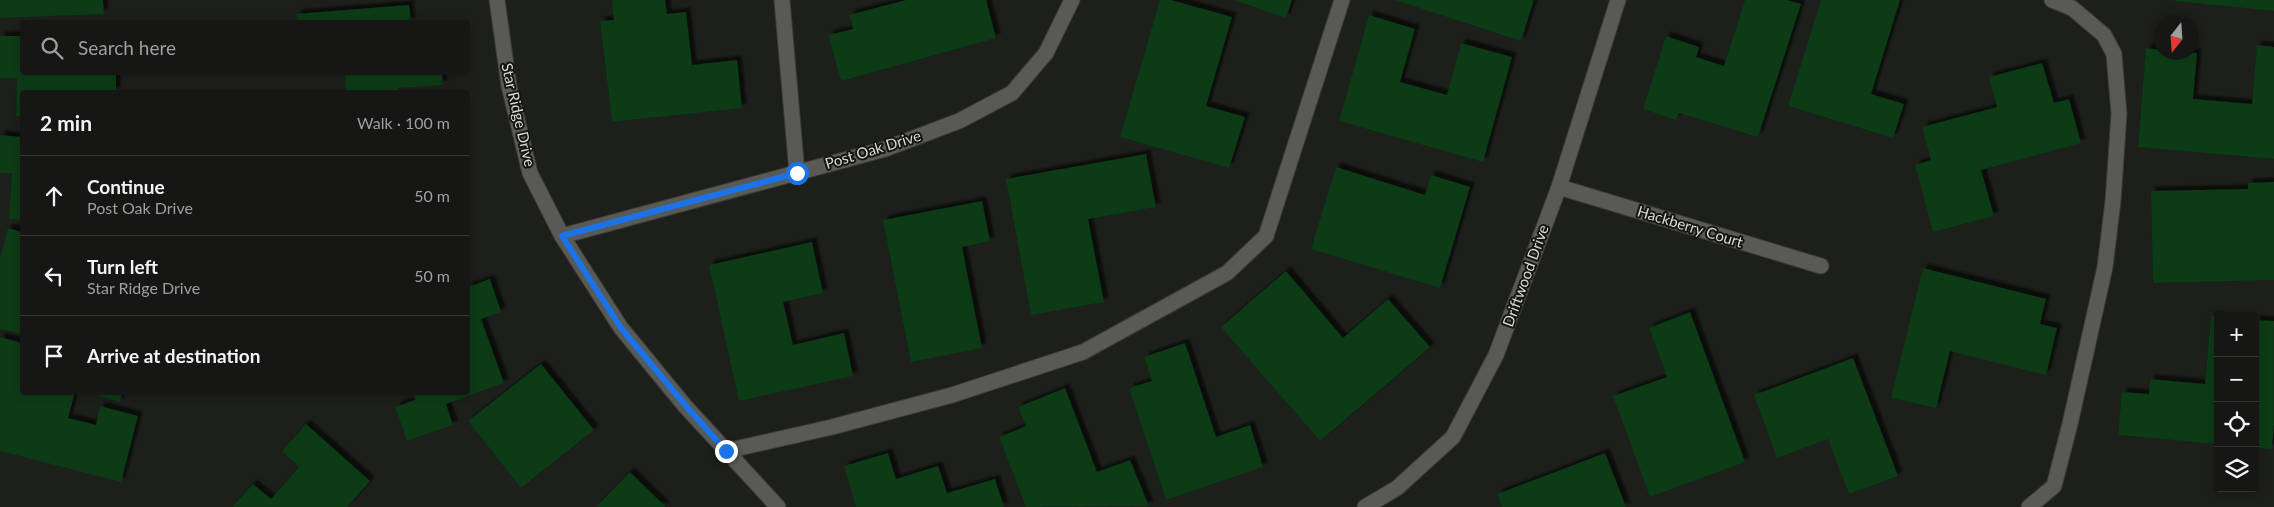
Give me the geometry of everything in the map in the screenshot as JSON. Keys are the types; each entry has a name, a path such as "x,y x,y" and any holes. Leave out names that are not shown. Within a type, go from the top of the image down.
{"street":[{"name":"Star Ridge Drive","path":"497,0 508,86 530,173 562,236 621,328 686,406 778,506"},
{"path":"782,0 797,173"},
{"name":"Post Oak Drive","path":"562,236 885,150 960,121 1012,93 1046,53 1072,0"},
{"path":"726,451 832,427 952,395 1083,352 1227,273 1266,236 1342,0"},
{"name":"Driftwood Drive","path":"1365,507 1397,488 1453,437 1496,356 1559,187 1618,0"},
{"path":"2029,507 2054,486 2070,424 2105,266 2113,201 2119,114 2114,54 2104,35 2072,8 2052,0"},
{"name":"Hackberry Court","path":"1559,187 1821,266"}],"building":[{"path":"0,0 103,0 104,14 0,18"},
{"path":"612,0 665,0 667,14 686,12 692,65 737,60 742,108 612,122 600,21 614,20"},
{"path":"906,0 986,0 996,38 841,81 828,35 853,29 849,15"},
{"path":"1160,0 1171,0 1232,17 1206,106 1245,117 1229,168 1120,137"},
{"path":"1234,0 1292,0 1286,18"},
{"path":"1395,0 1534,0 1521,41"},
{"path":"1745,0 1787,0 1801,4 1758,137 1679,113 1676,120 1643,109 1666,36 1699,47 1696,57 1724,66"},
{"path":"1821,0 1900,0 1871,94 1904,104 1893,138 1788,106"},
{"path":"2274,0 2274,11 2175,1"},
{"path":"409,5 411,20 297,20 296,14"},
{"path":"1369,15 1415,29 1400,82 1447,95 1461,43 1512,57 1483,162 1339,121"},
{"path":"0,36 20,36 20,75 116,75 116,90 20,90 20,117 16,116 17,78 0,78"},
{"path":"2257,45 2274,47 2274,159 2138,147 2146,48 2154,49 2154,60 2196,60 2193,99 2252,104"},
{"path":"2042,63 2054,103 2069,99 2081,143 1981,170 1994,216 1933,232 1915,165 1931,160 1922,127 1997,107 1989,77"},
{"path":"345,75 442,75 443,85 398,88 398,90 346,90"},
{"path":"0,135 20,137 20,220 9,219 12,173 0,173"},
{"path":"1146,154 1156,207 1088,219 1104,302 1031,315 1006,179"},
{"path":"1336,167 1425,195 1431,175 1470,187 1440,288 1311,249"},
{"path":"2274,182 2274,280 2153,283 2151,191 2248,189 2248,183"},
{"path":"982,201 990,241 962,247 982,348 911,362 883,220"},
{"path":"8,228 20,231 20,334 0,329 0,258"},
{"path":"812,242 823,293 783,302 793,345 844,333 853,376 739,401 709,265"},
{"path":"1923,268 2046,299 2040,324 2057,328 2046,375 1950,351 1936,408 1891,398"},
{"path":"1286,271 1343,338 1388,299 1430,347 1320,441 1221,327"},
{"path":"490,279 501,312 481,319 504,383 446,404 453,425 407,441 395,407 415,400 414,395 470,395 470,286"},
{"path":"1690,312 1745,462 1650,497 1613,396 1667,377 1649,328"},
{"path":"2211,316 2214,316 2214,444 2118,435 2122,392 2149,394 2150,379 2205,384"},
{"path":"2259,320 2274,321 2274,423 2272,449 2259,448"},
{"path":"0,337 20,342 20,395 74,395 68,418 96,425 100,406 138,416 121,482 0,451"},
{"path":"1185,343 1216,437 1250,425 1263,467 1166,500 1129,388 1152,381 1144,357"},
{"path":"1853,358 1898,476 1849,494 1828,439 1777,458 1754,395"},
{"path":"541,364 594,430 521,488 468,421"},
{"path":"1065,388 1097,472 1130,460 1149,506 1026,507 999,437 1026,426 1018,407"},
{"path":"96,395 121,395 120,402"},
{"path":"306,424 370,481 347,507 232,507 253,484 271,499 299,467 282,451"},
{"path":"888,453 896,479 938,466 947,493 995,479 1004,507 856,507 844,466"},
{"path":"1605,453 1626,507 1502,507 1497,494"},
{"path":"630,472 666,507 596,507"}],"route":[{"path":"726,451 621,328 562,236 797,173"}]}
